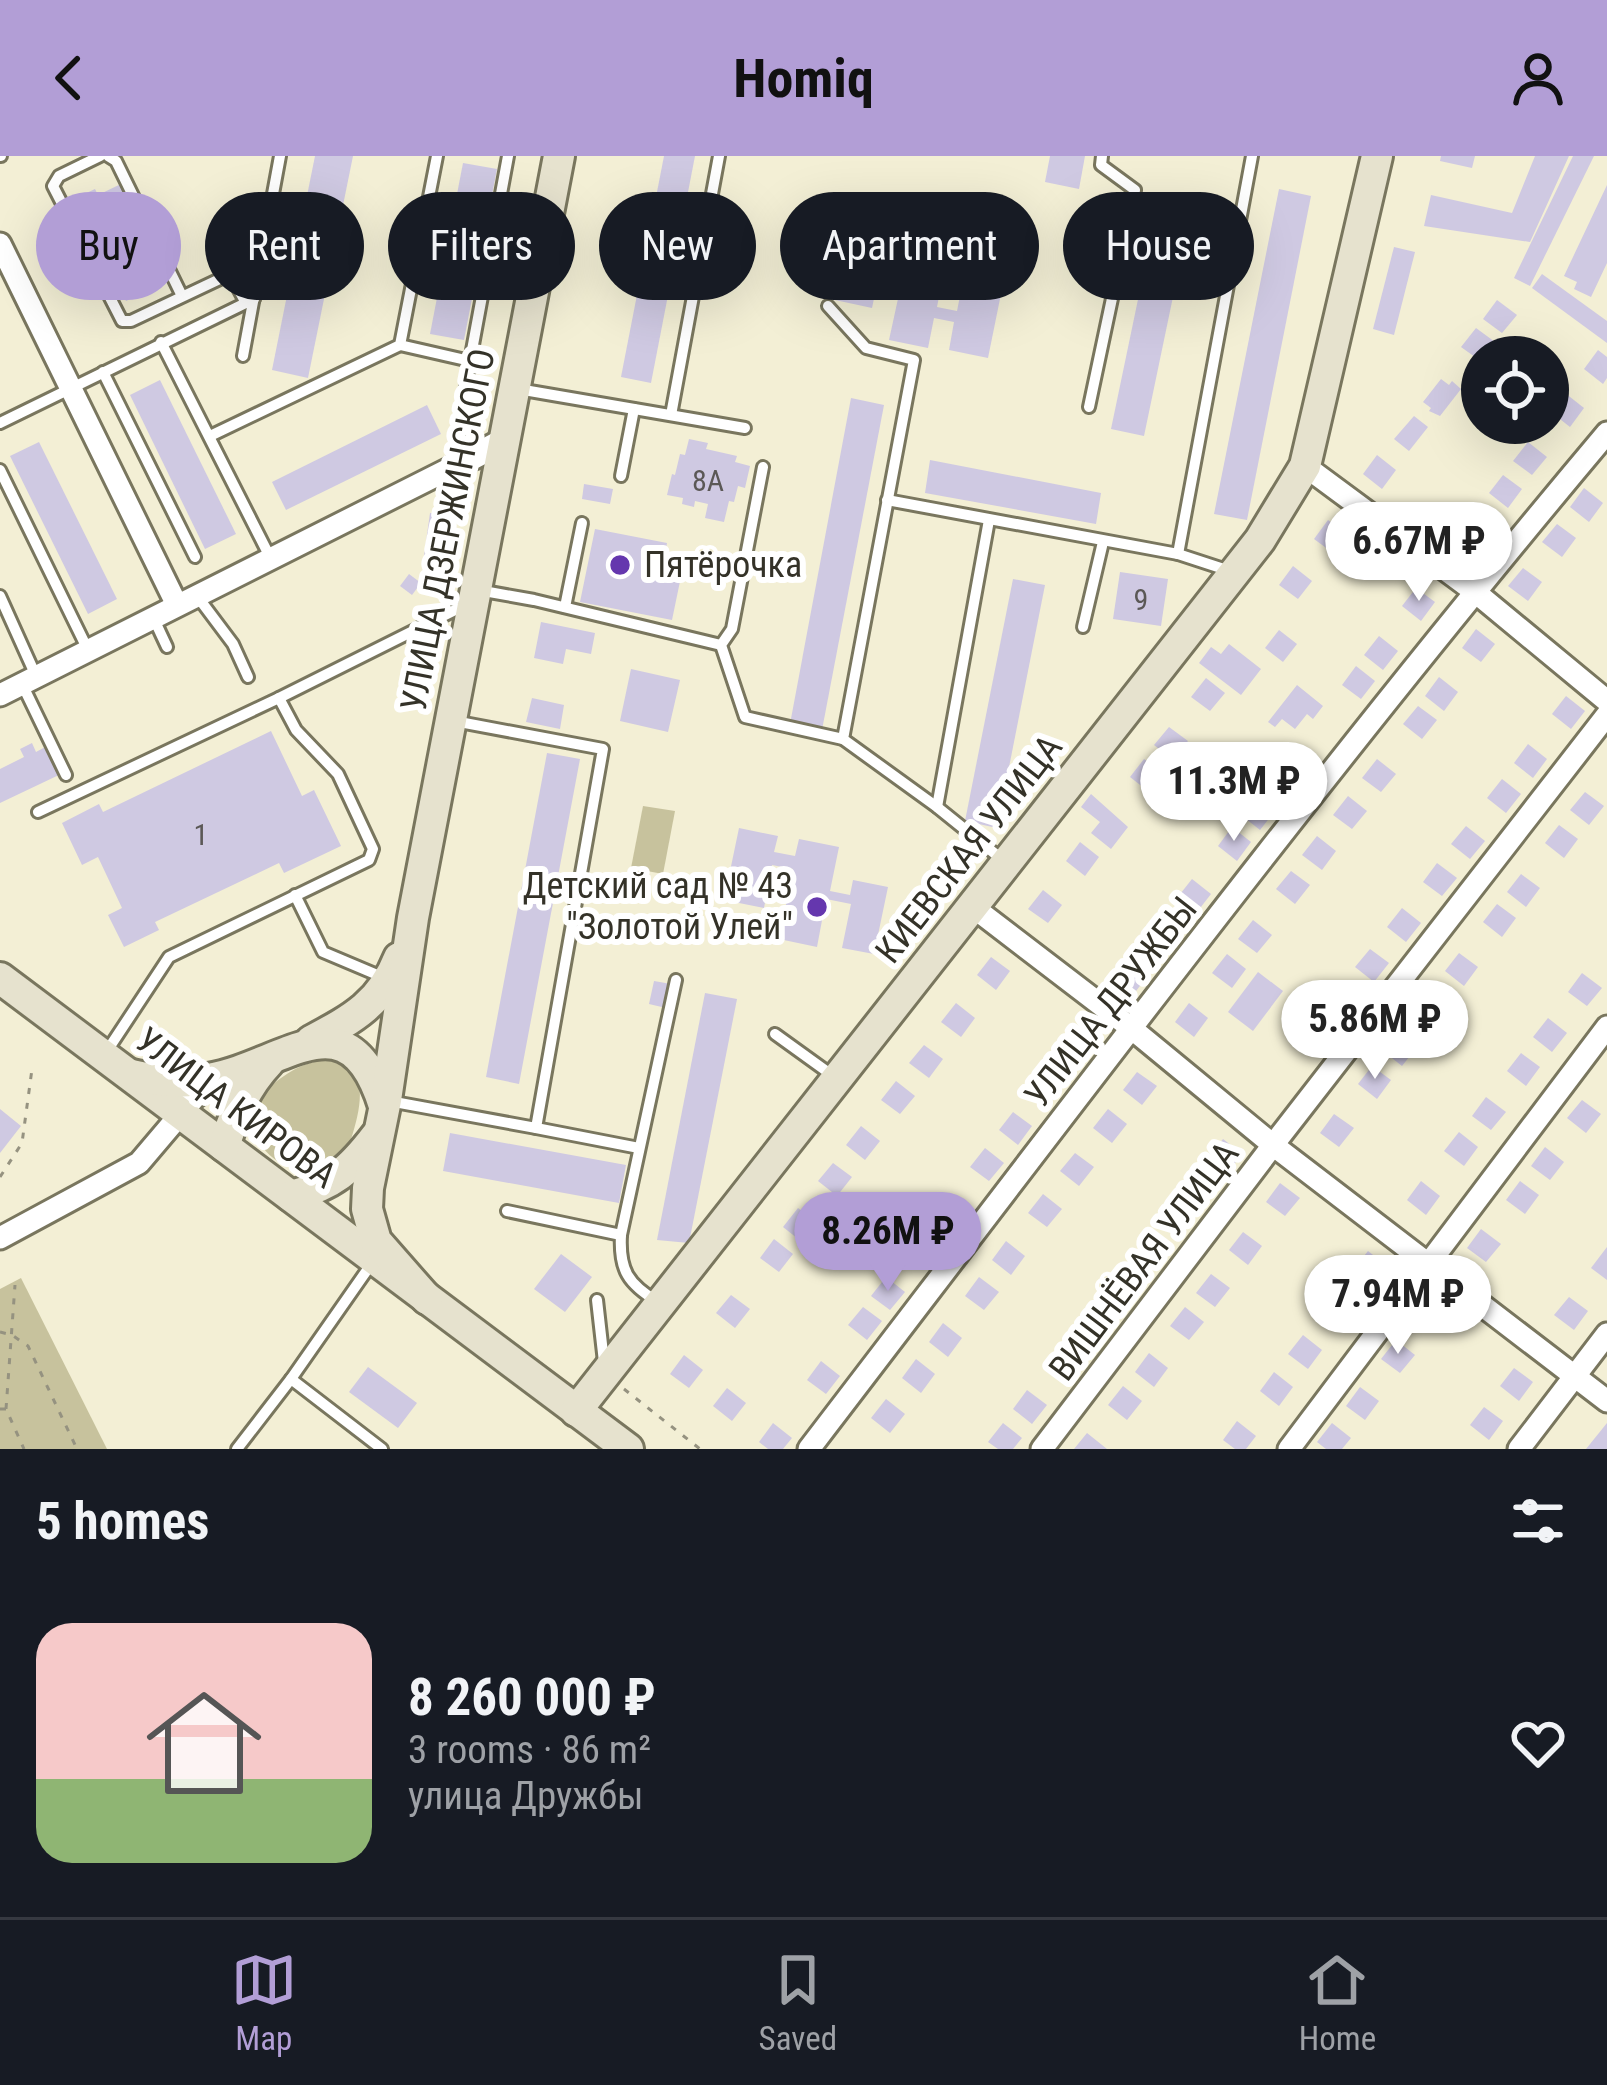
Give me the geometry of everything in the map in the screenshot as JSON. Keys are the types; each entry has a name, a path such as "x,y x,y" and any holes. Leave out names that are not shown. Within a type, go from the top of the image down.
{"main road":[{"name":"УЛИЦА ДЗЕРЖИНСКОГО","path":"413,918 560,156"},
{"name":"КИЕВСКАЯ УЛИЦА","path":"576,1411 609,1377 661,1304 1260,540 1305,466 1377,156"},
{"path":"115,1065 158,1081 182,1082 230,1074 303,1046 365,1009 390,980 413,918"},
{"path":"413,918 368,1188 370,1225 385,1254 427,1299 628,1449"},
{"name":"УЛИЦА КИРОВА","path":"0,978 427,1299"},
{"path":"291,1196 328,1184 344,1173 383,1112 377,1082 356,1054 332,1043 303,1046"},
{"path":"224,1146 239,1103 273,1057"}],"street":[{"path":"0,244 71,387 187,600"},
{"name":"УЛИЦА ДРУЖБЫ","path":"809,1449 1474,591 1607,433"},
{"path":"0,695 505,440"},
{"path":"1305,466 1474,591 1607,701"},
{"name":"ВИШНЁВАЯ УЛИЦА","path":"1042,1449 1607,715"},
{"path":"973,907 1607,1401"},
{"path":"1289,1449 1607,1027"},
{"path":"0,1238 139,1163 195,1097 230,1074"},
{"path":"1519,1449 1607,1334"}],"lane":[{"path":"182,296 116,161 104,156 59,176 53,186 118,316 126,322 131,321 220,278 230,277 250,301"},
{"path":"243,356 280,156"},
{"path":"400,345 436,156"},
{"path":"459,432 508,156"},
{"path":"671,415 719,156"},
{"path":"1089,407 1135,190 1101,166 1102,156"},
{"path":"1178,554 1252,156"},
{"path":"0,423 250,301"},
{"path":"828,306 866,348 914,361 844,739"},
{"path":"161,343 272,560"},
{"path":"210,436 400,345 470,362"},
{"path":"103,373 195,557"},
{"path":"515,388 745,428"},
{"path":"621,476 634,409"},
{"path":"721,645 732,629 763,467"},
{"path":"0,470 88,651"},
{"path":"887,500 1178,554 1234,573"},
{"path":"937,807 989,520"},
{"path":"565,607 582,524"},
{"path":"1083,627 1103,542"},
{"path":"38,812 279,698 476,595 565,607 721,645"},
{"path":"0,596 66,775"},
{"path":"187,600 233,644 248,677"},
{"path":"153,617 167,646"},
{"path":"721,645 745,717 844,739 1008,864"},
{"path":"115,1065 169,957 369,860 373,849 338,774 296,730 279,698"},
{"path":"451,721 603,749 536,1128"},
{"path":"295,896 323,952 390,980"},
{"path":"661,1304 624,1274 620,1254 676,980"},
{"path":"775,1034 838,1079"},
{"path":"383,1112 536,1128 638,1148"},
{"path":"507,1211 621,1235"},
{"path":"237,1449 374,1260"},
{"path":"597,1300 609,1377"},
{"path":"291,1379 382,1449"}],"path":[{"path":"0,1177 22,1143 32,1069"},
{"path":"15,1285 3,1409 24,1449"},
{"path":"0,1332 28,1346 77,1449"},
{"path":"609,1377 700,1449"}],"shaded area":[{"path":"643,806 675,811 663,874 631,868"},
{"path":"342,1058 358,1081 360,1101 352,1136 338,1160 318,1170 296,1170 276,1160 260,1144 254,1123 259,1100 295,1069"},
{"path":"21,1278 107,1449 0,1449 0,1289"}],"building":[{"path":"315,156 353,156 346,192 308,192"},
{"path":"664,156 695,156 688,192 657,192"},
{"path":"1050,156 1085,156 1079,189 1045,182"},
{"path":"1441,156 1475,156 1472,168 1440,161"},
{"path":"1535,156 1569,156 1530,242 1424,226 1431,195 1512,213"},
{"path":"1573,156 1594,156 1530,286 1514,278"},
{"path":"463,163 497,169 493,192 457,192"},
{"path":"123,183 127,192 104,192"},
{"path":"1607,185 1607,263 1591,297 1574,289 1577,282 1564,276"},
{"path":"1279,189 1311,196 1247,520 1214,514"},
{"path":"1394,247 1415,252 1394,335 1373,329"},
{"path":"1542,274 1607,321 1607,343 1532,288"},
{"path":"286,300 324,300 308,378 272,370"},
{"path":"437,300 472,300 464,340 430,334"},
{"path":"636,300 667,300 651,383 621,377"},
{"path":"835,300 874,300 872,308"},
{"path":"898,300 938,300 937,307 957,311 959,300 1000,300 988,358 949,350 954,322 934,318 928,348 889,340"},
{"path":"1138,300 1172,300 1144,436 1111,429"},
{"path":"1497,300 1517,315 1502,333 1483,319"},
{"path":"1598,350 1607,357 1603,384 1584,369"},
{"path":"1441,379 1461,389 1440,416 1423,402"},
{"path":"160,380 236,534 205,549 130,395"},
{"path":"1569,396 1584,408 1569,426"},
{"path":"851,398 884,405 822,730 790,724"},
{"path":"427,405 441,434 286,510 272,482"},
{"path":"1414,416 1428,427 1409,451 1394,439"},
{"path":"689,439 708,443 706,449 737,456 735,462 750,466 745,488 738,486 724,522 705,518 708,504 695,501 694,507 682,504 683,498 667,495"},
{"path":"39,442 117,599 88,614 10,456"},
{"path":"1526,444 1547,457 1532,475 1513,461"},
{"path":"1377,455 1396,470 1382,489 1363,474"},
{"path":"930,460 1101,493 1096,524 925,493"},
{"path":"1503,475 1522,489 1508,508 1489,493"},
{"path":"584,484 613,489 610,504 582,499"},
{"path":"1584,488 1603,503 1589,522 1570,507"},
{"path":"430,513 445,515 438,558 424,556"},
{"path":"1328,520 1347,534 1333,553 1314,539"},
{"path":"1466,523 1485,538 1471,556 1451,542"},
{"path":"1557,524 1576,538 1562,557 1542,542"},
{"path":"595,529 667,543 664,558 684,562 672,620 580,602"},
{"path":"1293,566 1312,581 1298,599 1279,585"},
{"path":"1523,568 1542,582 1528,601 1508,586"},
{"path":"1120,572 1168,579 1161,626 1113,619"},
{"path":"409,574 421,583 412,595 400,586"},
{"path":"1013,579 1045,585 997,828 965,821"},
{"path":"1416,588 1435,602 1421,621 1402,606"},
{"path":"541,622 595,633 591,654 566,649 563,664 534,658"},
{"path":"1476,629 1495,644 1481,662 1462,648"},
{"path":"1279,630 1297,644 1283,662 1265,648"},
{"path":"1379,636 1398,651 1383,670 1364,655"},
{"path":"1229,644 1261,669 1241,695 1199,663 1211,647 1221,654"},
{"path":"1356,666 1375,681 1361,699 1342,685"},
{"path":"631,669 680,680 668,732 620,721"},
{"path":"1439,677 1458,692 1444,711 1425,696"},
{"path":"1206,678 1225,693 1210,711 1191,697"},
{"path":"1297,685 1323,706 1313,719 1307,714 1295,729 1282,719 1275,727 1268,722"},
{"path":"1566,696 1585,711 1571,729 1552,714"},
{"path":"532,698 564,705 560,729 526,722"},
{"path":"1418,706 1437,720 1422,739 1403,724"},
{"path":"1169,727 1188,741 1173,760 1154,745"},
{"path":"271,731 302,796 314,790 341,846 284,873 279,863 155,922 159,930 124,947 108,915 122,908 98,857 82,865 62,823 99,804 103,812"},
{"path":"32,743 36,752 47,746 61,774 0,803 0,769 24,757 20,749"},
{"path":"1528,744 1547,759 1533,778 1514,763"},
{"path":"1292,748 1312,763 1297,781 1278,767"},
{"path":"547,753 580,759 519,1084 486,1077"},
{"path":"1144,759 1163,773 1149,792 1130,777"},
{"path":"1377,759 1396,774 1381,792 1362,778"},
{"path":"1502,779 1521,794 1506,813 1487,798"},
{"path":"1585,792 1604,806 1589,825 1570,810"},
{"path":"1091,794 1128,827 1111,849 1091,833 1100,822 1081,807"},
{"path":"1255,796 1275,811 1260,830 1241,815"},
{"path":"1348,796 1367,811 1352,829 1333,815"},
{"path":"1559,825 1578,839 1564,858 1545,843"},
{"path":"1466,826 1485,841 1470,859 1451,844"},
{"path":"1232,827 1251,842 1237,861 1218,846"},
{"path":"739,828 778,836 774,852 795,856 799,839 839,847 830,891 850,895 853,880 888,887 874,954 842,948 851,904 826,899 817,947 779,939 793,869 772,865 764,908 724,900"},
{"path":"1317,836 1336,851 1322,870 1302,855"},
{"path":"1080,842 1099,857 1085,876 1066,861"},
{"path":"1437,863 1457,878 1442,896 1423,882"},
{"path":"1291,871 1310,885 1295,904 1276,889"},
{"path":"1521,874 1540,888 1526,907 1507,892"},
{"path":"1192,879 1211,894 1197,912 1177,898"},
{"path":"1043,890 1062,905 1048,923 1028,909"},
{"path":"1497,904 1516,918 1502,937 1483,922"},
{"path":"1402,908 1421,923 1406,942 1387,927"},
{"path":"1168,910 1187,925 1173,943 1154,929"},
{"path":"1253,920 1272,935 1257,953 1238,939"},
{"path":"1370,949 1389,963 1374,982 1355,967"},
{"path":"1459,953 1478,967 1464,986 1445,971"},
{"path":"1227,954 1246,969 1232,988 1212,973"},
{"path":"991,957 1010,971 996,990 977,975"},
{"path":"1131,958 1150,973 1136,991 1117,977"},
{"path":"1258,972 1283,991 1253,1031 1228,1012"},
{"path":"1582,973 1602,988 1587,1006 1568,992"},
{"path":"654,981 671,984 666,1008 649,1004"},
{"path":"1434,986 1453,1001 1438,1020 1419,1005"},
{"path":"1338,989 1358,1004 1343,1022 1324,1008"},
{"path":"705,993 737,999 689,1243 657,1240"},
{"path":"956,1003 975,1018 961,1037 941,1022"},
{"path":"1189,1003 1208,1018 1194,1037 1175,1022"},
{"path":"1548,1018 1567,1033 1552,1052 1533,1037"},
{"path":"1313,1023 1332,1037 1317,1056 1298,1042"},
{"path":"1079,1026 1098,1041 1083,1059 1064,1045"},
{"path":"1398,1033 1417,1047 1402,1066 1383,1051"},
{"path":"924,1045 943,1059 929,1078 909,1063"},
{"path":"1521,1053 1540,1067 1526,1086 1507,1071"},
{"path":"1048,1066 1067,1081 1053,1100 1034,1085"},
{"path":"1372,1066 1391,1080 1377,1099 1358,1084"},
{"path":"1137,1072 1157,1086 1142,1105 1123,1090"},
{"path":"896,1081 915,1096 900,1114 881,1100"},
{"path":"1486,1097 1506,1112 1491,1130 1472,1116"},
{"path":"1582,1100 1601,1114 1586,1133 1567,1118"},
{"path":"0,1109 21,1126 0,1153"},
{"path":"1108,1109 1127,1124 1112,1143 1093,1128"},
{"path":"1013,1112 1032,1126 1018,1145 999,1130"},
{"path":"1334,1114 1354,1128 1339,1147 1320,1133"},
{"path":"861,1126 880,1141 865,1160 846,1145"},
{"path":"1459,1132 1478,1147 1464,1166 1444,1151"},
{"path":"450,1133 626,1165 619,1203 443,1171"},
{"path":"1223,1139 1242,1154 1228,1172 1209,1157"},
{"path":"1545,1147 1564,1162 1550,1180 1531,1166"},
{"path":"985,1148 1004,1163 989,1181 970,1167"},
{"path":"1075,1153 1094,1167 1079,1186 1060,1171"},
{"path":"833,1163 852,1177 837,1196 818,1181"},
{"path":"1192,1178 1211,1193 1197,1212 1178,1197"},
{"path":"1421,1181 1440,1196 1426,1215 1407,1200"},
{"path":"1520,1181 1539,1195 1525,1214 1506,1200"},
{"path":"1280,1183 1300,1198 1285,1216 1266,1202"},
{"path":"1043,1194 1062,1209 1047,1227 1028,1213"},
{"path":"946,1199 965,1213 951,1232 932,1217"},
{"path":"798,1208 817,1223 802,1242 783,1227"},
{"path":"1153,1229 1172,1244 1158,1263 1139,1248"},
{"path":"1481,1229 1501,1244 1486,1262 1467,1248"},
{"path":"1243,1232 1262,1246 1248,1265 1229,1250"},
{"path":"920,1233 939,1247 924,1266 905,1251"},
{"path":"774,1239 793,1254 779,1272 760,1258"},
{"path":"1006,1241 1025,1256 1011,1275 992,1260"},
{"path":"1607,1247 1607,1280 1591,1268"},
{"path":"1368,1251 1387,1266 1373,1285 1353,1270"},
{"path":"561,1254 592,1277 565,1312 534,1289"},
{"path":"1126,1264 1145,1278 1130,1297 1111,1282"},
{"path":"1211,1274 1230,1288 1215,1307 1196,1293"},
{"path":"886,1277 905,1292 890,1310 871,1296"},
{"path":"979,1277 999,1292 984,1310 965,1296"},
{"path":"1335,1294 1354,1309 1339,1328 1320,1313"},
{"path":"731,1295 750,1309 735,1328 716,1313"},
{"path":"1569,1297 1588,1311 1574,1330 1554,1315"},
{"path":"1428,1298 1447,1313 1433,1332 1414,1317"},
{"path":"863,1307 882,1321 867,1340 848,1325"},
{"path":"1185,1307 1204,1322 1189,1340 1170,1326"},
{"path":"1092,1308 1111,1322 1096,1341 1077,1326"},
{"path":"943,1323 962,1338 948,1357 929,1342"},
{"path":"1303,1335 1322,1350 1308,1369 1288,1354"},
{"path":"1396,1340 1415,1355 1400,1373 1381,1359"},
{"path":"1066,1341 1085,1356 1071,1375 1052,1360"},
{"path":"1149,1353 1168,1368 1154,1387 1135,1372"},
{"path":"684,1355 703,1370 689,1388 670,1374"},
{"path":"916,1359 935,1374 921,1393 902,1378"},
{"path":"821,1361 840,1376 826,1394 807,1380"},
{"path":"368,1367 417,1403 398,1428 349,1392"},
{"path":"1514,1368 1533,1382 1519,1401 1500,1386"},
{"path":"1274,1372 1293,1387 1279,1406 1260,1391"},
{"path":"1123,1386 1142,1401 1127,1420 1108,1405"},
{"path":"1360,1387 1379,1401 1365,1420 1346,1406"},
{"path":"727,1388 746,1403 732,1421 713,1406"},
{"path":"1027,1390 1047,1405 1032,1424 1013,1409"},
{"path":"886,1399 905,1414 890,1433 871,1418"},
{"path":"1484,1407 1503,1421 1489,1440 1470,1425"},
{"path":"1237,1421 1256,1436 1246,1449 1235,1449 1223,1440"},
{"path":"773,1423 792,1438 783,1449 768,1449 759,1442"},
{"path":"1003,1423 1022,1438 1013,1449 998,1449 988,1442"},
{"path":"1332,1423 1351,1438 1342,1449 1326,1449 1317,1442"},
{"path":"1607,1423 1607,1449 1586,1449"},
{"path":"1087,1433 1107,1449 1074,1449"}],"place":[{"name":"Пятёрочка","path":"620,565"},
{"name":"Детский сад № 43 \"Золотой Улей\"","path":"817,907"}]}
